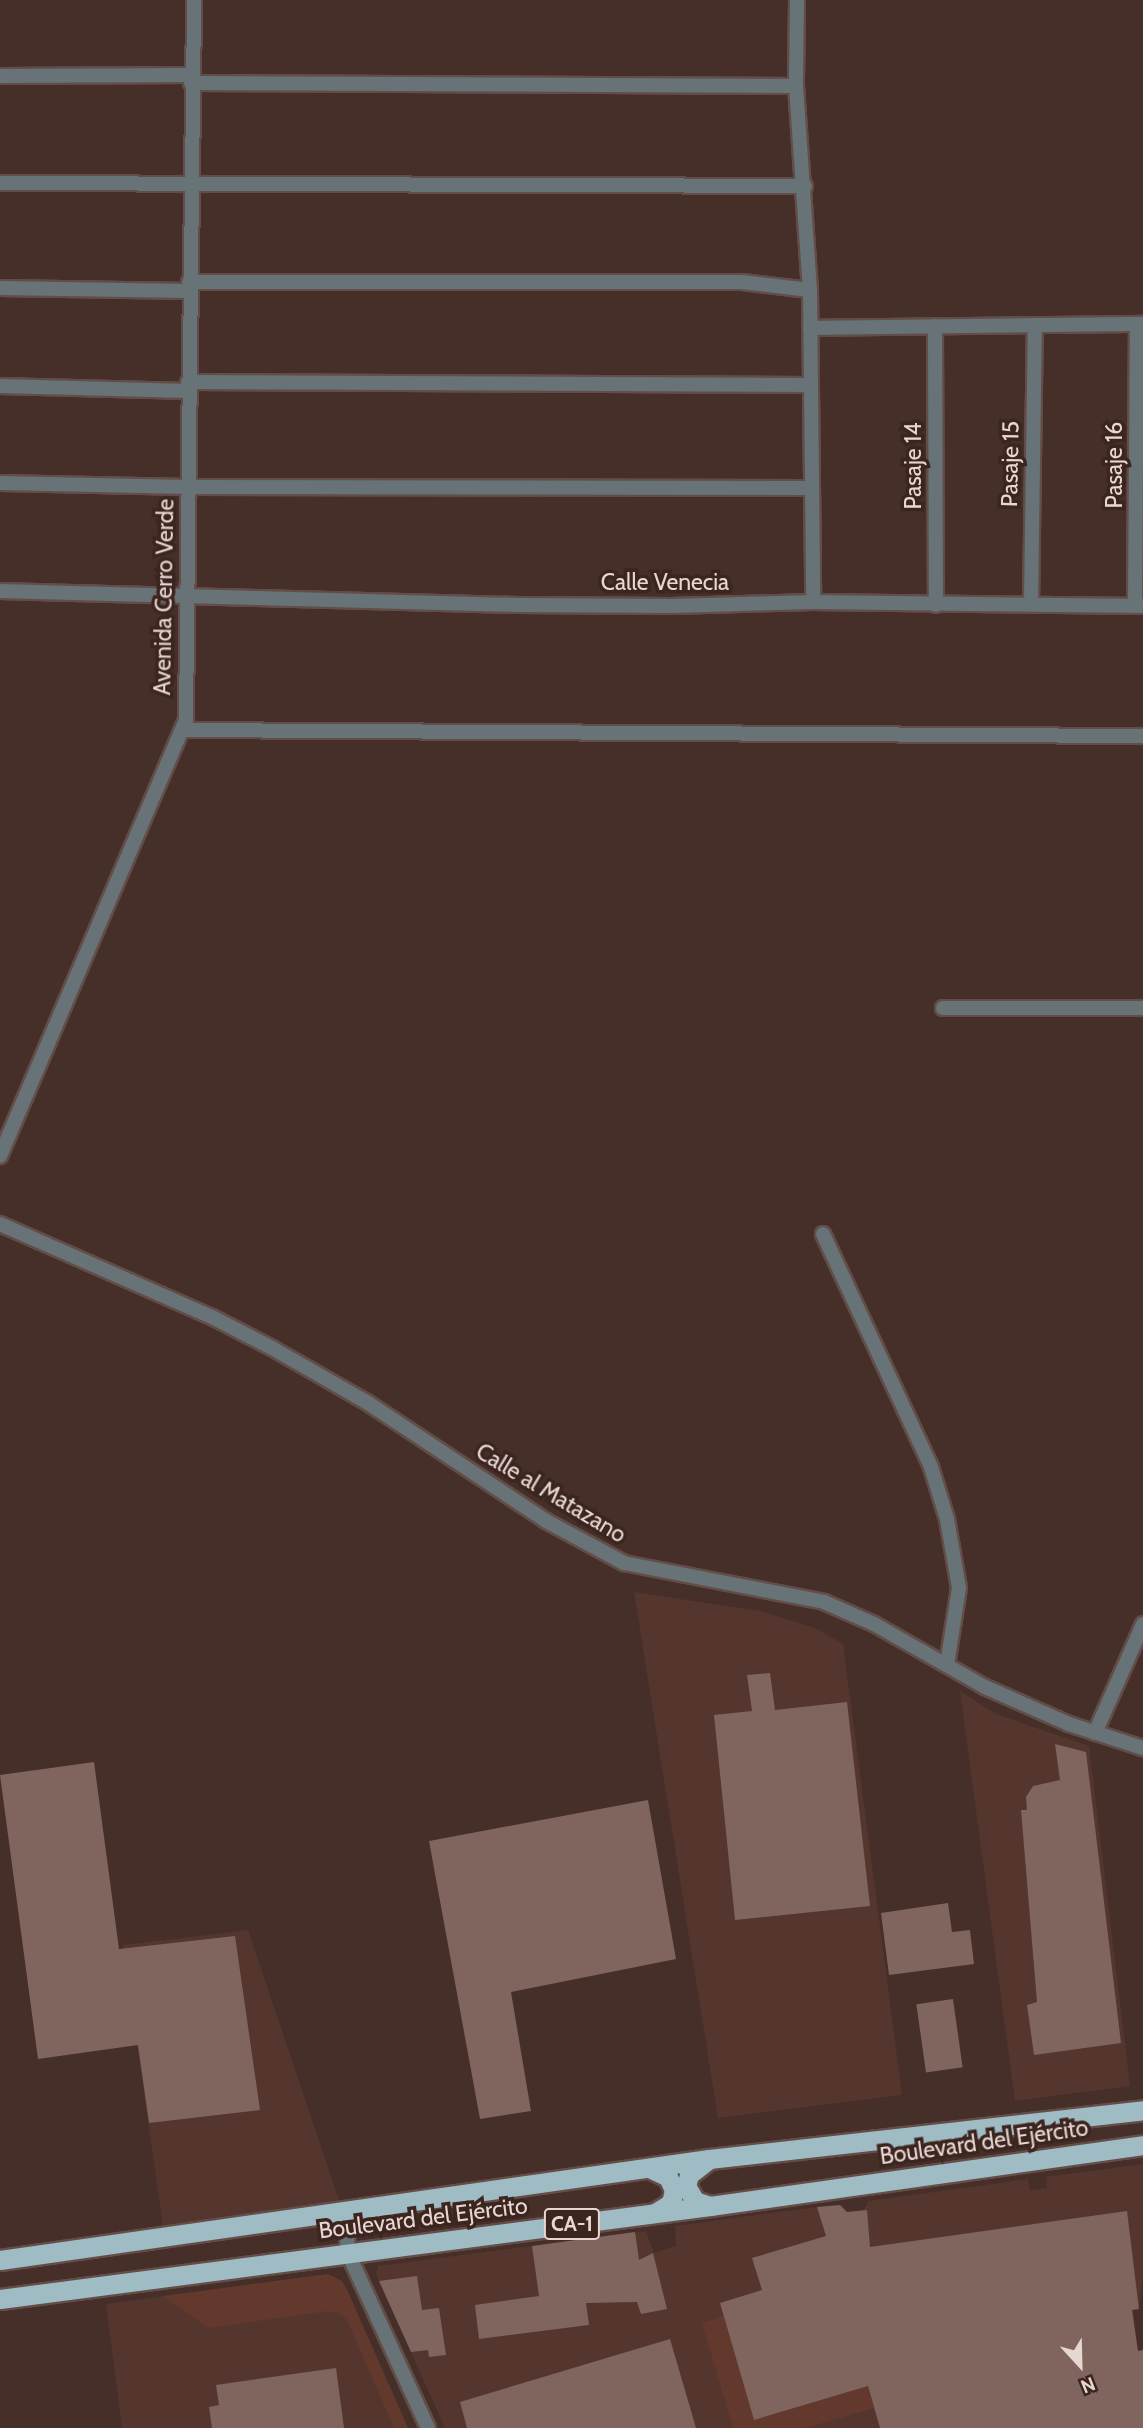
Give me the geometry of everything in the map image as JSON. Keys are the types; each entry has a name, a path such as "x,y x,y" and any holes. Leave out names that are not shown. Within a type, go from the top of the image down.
{"highway":[{"name":"Boulevard del Ejército","path":"0,2260 709,2159 1099,2115 1143,2107"},
{"name":"Boulevard del Ejército","path":"0,2299 347,2251 710,2206 1143,2145"},
{"path":"709,2159 689,2175 686,2186 695,2201 710,2206"},
{"path":"649,2168 668,2177 674,2190 671,2203 654,2213"}],"street":[{"name":"Avenida Cerro Verde","path":"0,1156 186,720 191,79 194,0"},
{"path":"797,0 796,86 805,186 810,290 813,602"},
{"path":"0,76 796,86"},
{"path":"0,183 805,186"},
{"path":"0,288 742,282 810,290"},
{"path":"810,328 1140,324"},
{"name":"Pasaje 16","path":"1139,605 1140,324"},
{"name":"Pasaje 15","path":"1031,604 1035,325"},
{"name":"Pasaje 14","path":"935,326 936,605"},
{"path":"0,386 810,385"},
{"path":"0,483 810,488"},
{"name":"Calle Venecia","path":"0,592 532,605 813,602 1139,605"},
{"path":"182,730 1143,736"},
{"path":"943,1008 1143,1008"},
{"name":"Calle al Matazano","path":"0,1224 212,1317 272,1348 368,1403 546,1521 624,1563 824,1602 874,1624 985,1687 1096,1733 1143,1748"},
{"path":"823,1234 931,1467 947,1519 959,1588 947,1665"},
{"path":"1096,1733 1143,1624"},
{"path":"348,2211 347,2251 428,2428"}],"shaded area":[{"path":"634,1592 760,1611 815,1628 843,1644 902,2095 718,2118"},
{"path":"960,1691 996,1714 1089,1746 1130,2086 1015,2101"},
{"path":"248,1930 340,2203 163,2226 123,1945"},
{"path":"1143,2164 1143,2276 1139,2309 1133,2310 1136,2339 990,2358 864,2370 880,2428 445,2428 376,2274 378,2266 646,2231 654,2253 676,2246 675,2226 817,2207 847,2212 863,2211 868,2201 1028,2179 1030,2190 1047,2188 1046,2177"},
{"path":"328,2274 342,2281 348,2292 408,2428 122,2428 106,2304"},
{"path":"328,2274 342,2281 348,2292 408,2428 394,2428 347,2320 339,2313 328,2311 208,2328 163,2296"},
{"path":"724,2316 754,2420 868,2386 874,2408 805,2428 733,2428 702,2323"}],"building":[{"path":"770,1673 775,1710 847,1702 870,1906 735,1920 714,1715 752,1711 747,1675"},
{"path":"1055,1744 1086,1752 1121,2043 1034,2055 1027,2005 1037,2002 1021,1810 1027,1810 1026,1797 1033,1786 1060,1780"},
{"path":"94,1762 119,1949 235,1936 260,2110 149,2123 138,2045 38,2059 0,1775"},
{"path":"648,1800 676,1959 511,1992 531,2111 480,2119 429,1841"},
{"path":"948,1903 952,1932 970,1930 974,1964 889,1975 881,1913"},
{"path":"953,1999 963,2067 926,2072 916,2004"},
{"path":"840,2205 847,2212 867,2210 870,2247 1127,2211 1139,2309 1132,2310 1138,2351 1143,2350 1143,2428 880,2428 868,2386 754,2420 720,2303 762,2290 752,2258 826,2236 817,2207"},
{"path":"635,2232 639,2260 653,2253 667,2309 641,2314 637,2302 586,2303 589,2325 479,2339 475,2305 539,2296 532,2246"},
{"path":"417,2276 422,2310 439,2308 446,2355 429,2357 428,2350 411,2352 379,2281"},
{"path":"670,2339 696,2428 467,2428 460,2402"},
{"path":"336,2368 344,2428 212,2428 209,2407 219,2405 216,2385"}]}
